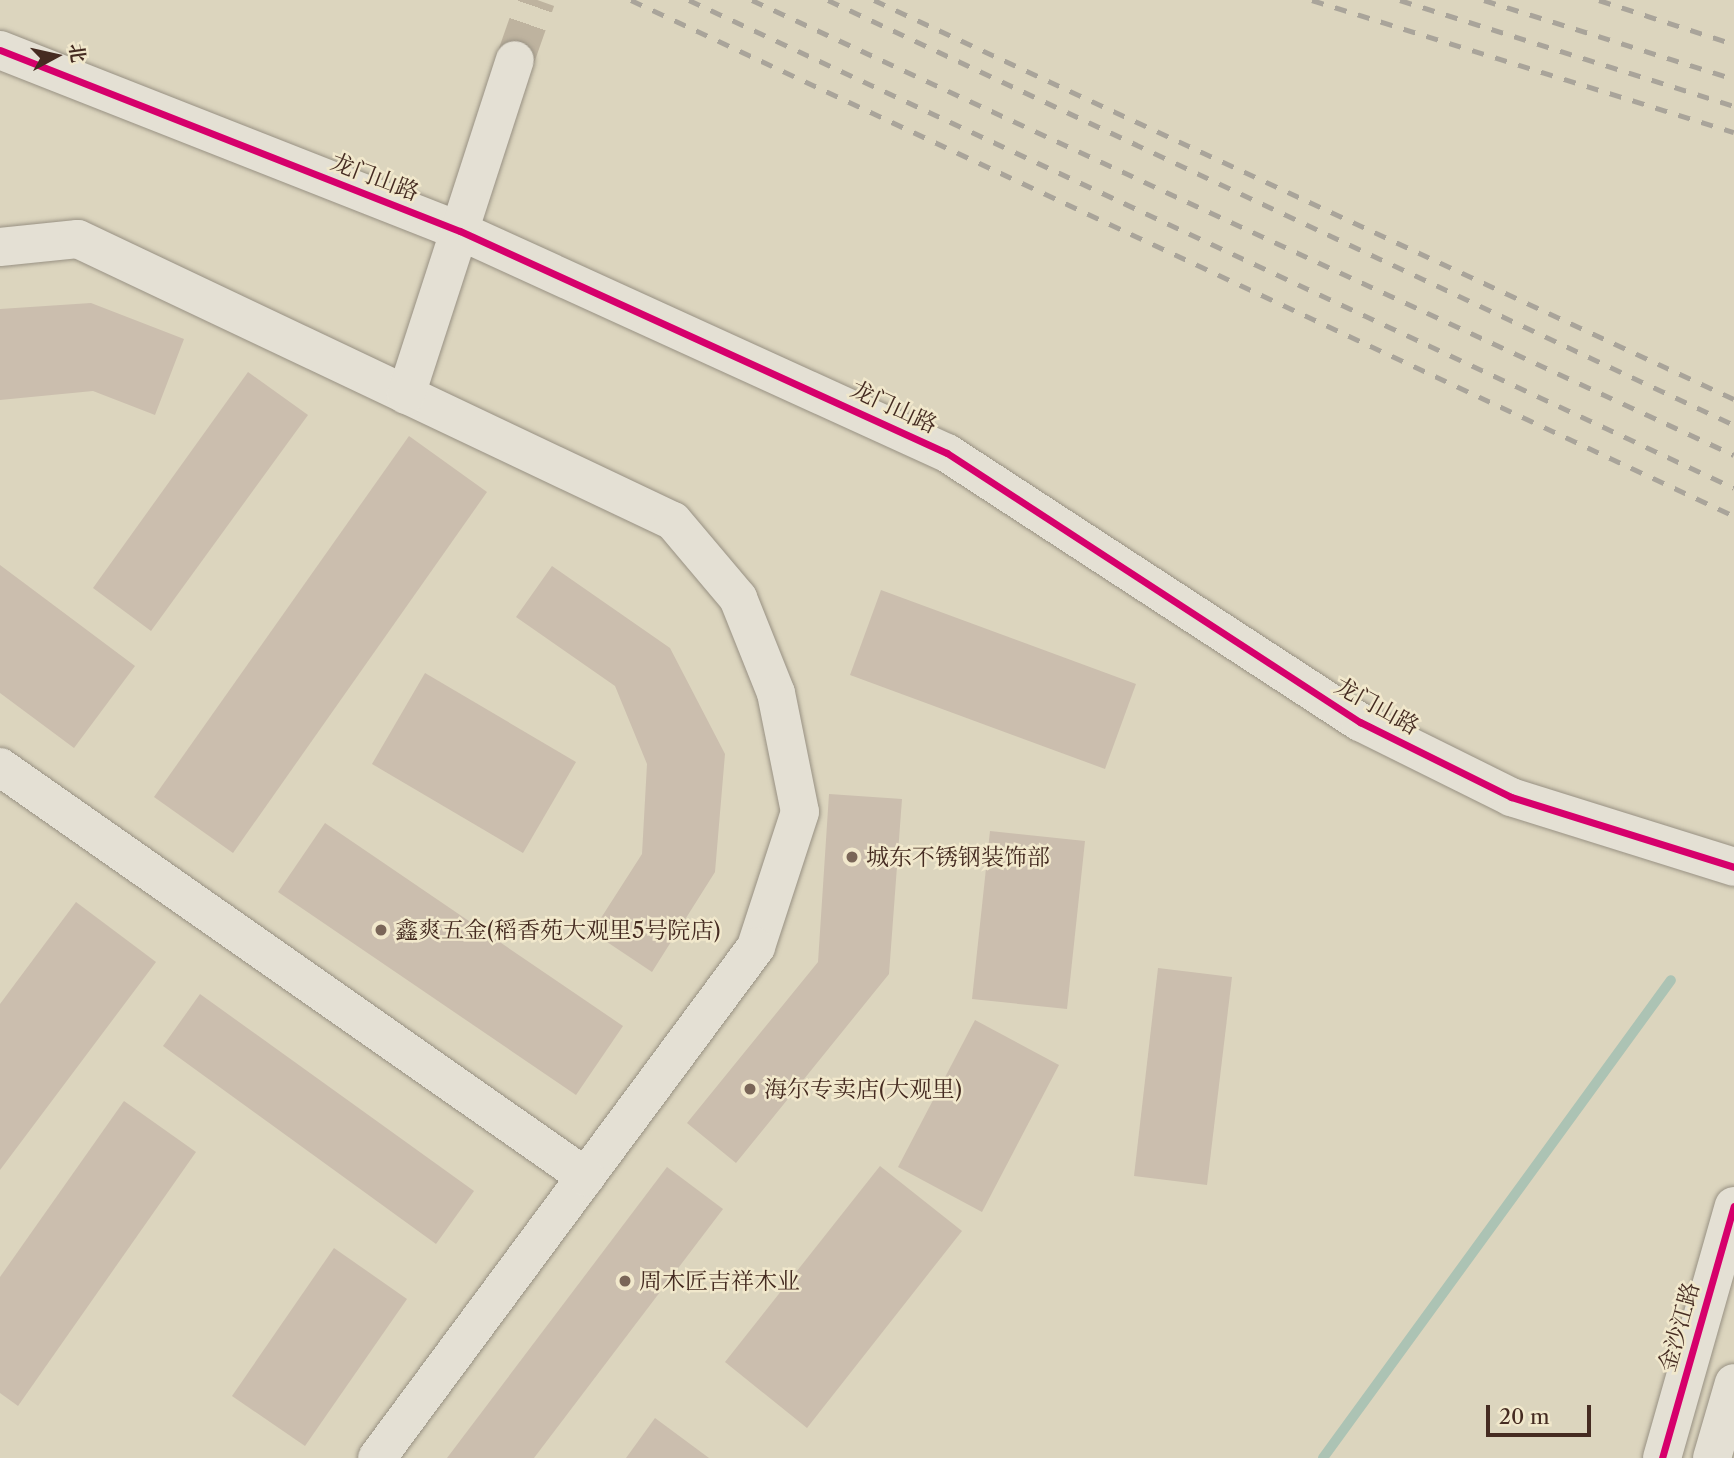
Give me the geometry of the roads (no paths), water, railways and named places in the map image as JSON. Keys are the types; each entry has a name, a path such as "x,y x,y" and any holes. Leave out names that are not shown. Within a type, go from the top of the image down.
{"street":[{"name":"龙门山路","path":"0,50 460,231 947,453 1360,722 1511,797 1734,867"},
{"path":"406,395 515,60"},
{"path":"0,247 78,239 673,521 738,598 776,693 800,812 756,947 377,1458"},
{"path":"0,767 586,1177"},
{"name":"金沙江路","path":"1662,1458 1734,1206"},
{"path":"1712,1458 1734,1383"}],"waterway":[{"path":"1323,1458 1671,980"}],"tunnel":[{"path":"515,60 536,0"}],"railway":[{"path":"631,0 1734,516"},
{"path":"689,0 1734,488"},
{"path":"752,0 1734,455"},
{"path":"828,0 1734,425"},
{"path":"874,0 1734,399"},
{"path":"1312,0 1734,132"},
{"path":"1400,0 1734,106"},
{"path":"1484,0 1734,79"},
{"path":"1599,0 1734,44"}],"place":[{"name":"城东不锈钢装饰部","path":"852,857"},
{"name":"鑫爽五金(稻香苑大观里5号院店)","path":"381,930"},
{"name":"海尔专卖店(大观里)","path":"750,1089"},
{"name":"周木匠吉祥木业","path":"625,1281"}]}
